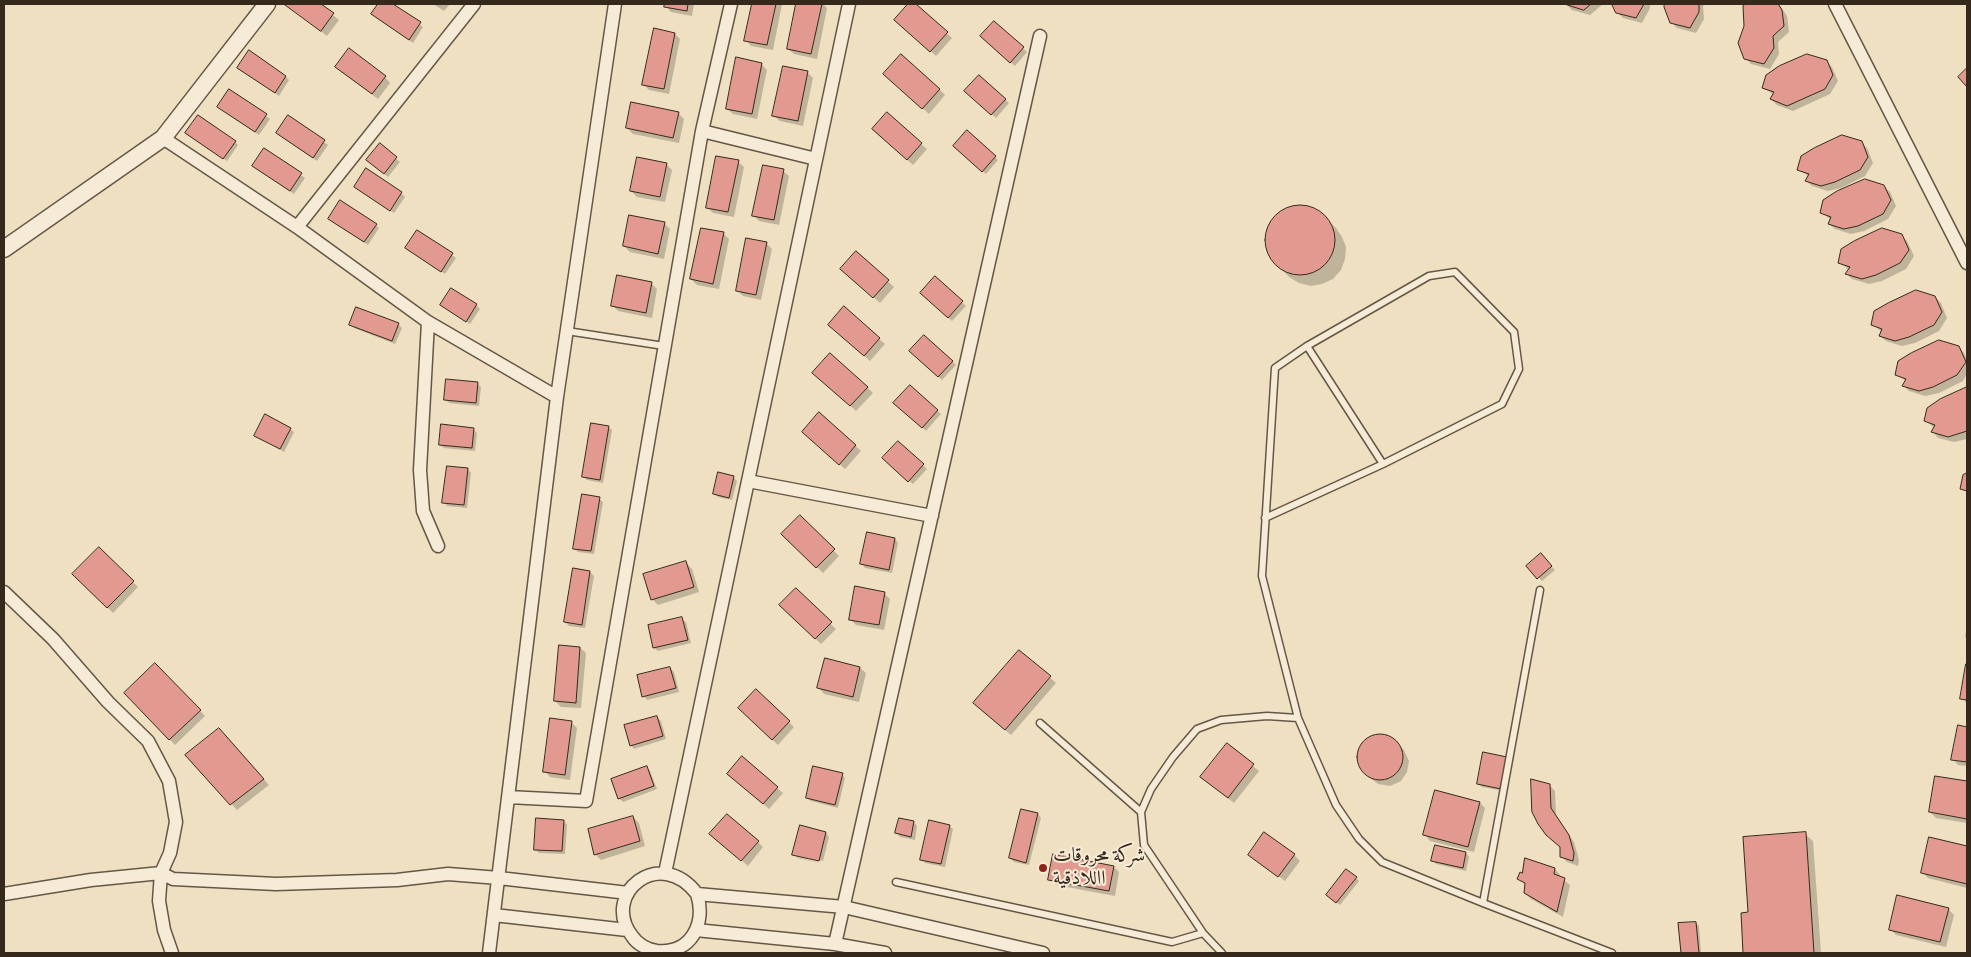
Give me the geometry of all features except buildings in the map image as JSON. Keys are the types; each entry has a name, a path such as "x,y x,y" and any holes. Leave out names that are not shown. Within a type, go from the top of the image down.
{"street":[{"path":"4,249 163,138 267,4"},
{"path":"297,227 474,4"},
{"path":"489,953 557,397 615,4"},
{"path":"508,797 586,802 702,131 731,4"},
{"path":"665,873 848,4"},
{"path":"1835,4 1967,263"},
{"path":"835,944 1040,36"},
{"path":"702,131 816,159"},
{"path":"163,138 297,227 428,322 557,397"},
{"path":"428,322 420,470 423,511 438,546"},
{"path":"748,481 932,516"},
{"path":"4,592 53,639 108,702 148,742 169,781 176,822 170,854 161,872 159,901 164,930 172,953"},
{"path":"4,894 91,880 161,872 173,878 276,884 397,880 448,874 628,893"},
{"path":"665,873 678,876 689,884 697,894 701,906 700,920 690,939 670,950 657,952 634,940 627,930 623,918 623,905 634,884 643,877 665,873"},
{"path":"697,894 844,907 1042,953"},
{"path":"494,915 627,930"},
{"path":"696,930 835,944 885,953"}],"lane":[{"path":"1265,518 1382,464 1502,404 1519,369 1514,332 1455,272 1429,276 1307,346 1274,368 1265,518 1262,576 1298,718 1336,805 1359,839 1382,862 1612,953"},
{"path":"567,331 664,346"},
{"path":"1307,346 1382,464"},
{"path":"1483,903 1540,590"},
{"path":"1222,953 1203,933 1144,845 1141,812 1156,781 1173,757 1197,729 1221,720 1267,716 1298,718"},
{"path":"1040,723 1141,812"},
{"path":"896,882 1172,942 1203,933"}],"place":[{"name":"شركة محروقات االلاذقية","path":"1043,868"}]}
